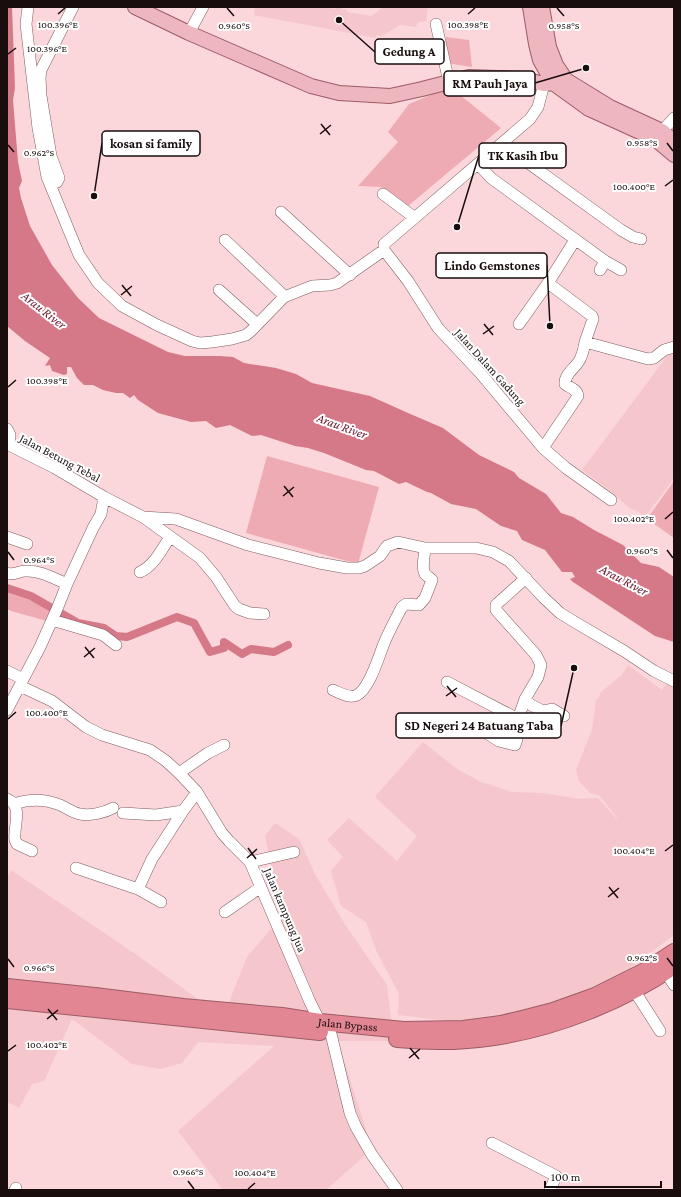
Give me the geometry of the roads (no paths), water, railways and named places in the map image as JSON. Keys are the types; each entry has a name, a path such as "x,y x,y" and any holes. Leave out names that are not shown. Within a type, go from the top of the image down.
{"highway":[{"name":"Jalan Bypass","path":"7,987 95,1003 331,1034 419,1041 466,1040 494,1037 533,1028 554,1016 626,982 674,952"},
{"name":"Jalan Bypass","path":"7,1000 183,1007 282,1016 320,1022 404,1030 463,1029 592,1010 671,974"}],"main road":[{"path":"136,7 189,33 311,86 339,93 390,96 469,77 554,82 662,131 674,142"},
{"path":"530,7 540,60 554,82 588,109 655,139 674,155"},
{"path":"542,7 549,47 556,65 554,82"},
{"path":"523,79 540,60 549,47"}],"street":[{"path":"28,7 26,24 38,128 47,177 79,255 98,283 122,306 157,325 192,341 200,343 232,339 246,334 251,331 284,297 312,286 330,285 336,283 350,275 384,250 384,244 530,120 554,82"},
{"path":"47,177 53,182 57,182 59,180 51,156 41,96 41,70 73,7"},
{"path":"189,33 202,7"},
{"path":"436,24 448,82"},
{"path":"662,131 674,118"},
{"path":"502,144 621,230 633,237 641,239"},
{"path":"478,164 491,178 575,240 602,265 621,270"},
{"path":"383,194 415,218"},
{"path":"281,212 350,275"},
{"path":"225,240 284,297"},
{"path":"519,324 548,283 575,240"},
{"name":"Jalan Dalam Gadung","path":"384,250 408,281 438,328 481,374 543,448 566,468 611,500"},
{"path":"543,448 578,396 578,393 565,384 565,382 566,377 581,359 592,320 592,316 548,283"},
{"path":"219,290 258,324"},
{"path":"585,342 648,359 654,358 664,350 674,347"},
{"path":"7,429 10,434 8,445"},
{"name":"Jalan Betung Tebal","path":"7,710 40,647 67,584 101,514 104,497 55,468 8,445"},
{"path":"104,497 142,517 200,558 235,606 240,610 250,613 264,614"},
{"path":"142,517 176,519 248,545 319,563 347,568 359,568 365,566 380,556 387,546 398,542 425,548 476,548 493,552 509,561 552,605 573,621 624,651 654,671 674,681"},
{"path":"7,537 27,544"},
{"path":"140,572 144,571 156,558 170,537"},
{"path":"333,690 352,697 357,695 362,690 376,666 382,647 402,607 406,604 419,605 425,598 432,580 425,574 423,569 425,548"},
{"path":"7,574 10,575 25,571 39,572 67,584"},
{"path":"474,725 499,741 515,745 517,739 518,719 525,700 538,677 541,665 536,656 496,610 496,608 498,603 526,578"},
{"path":"55,615 103,636 116,645"},
{"name":"Jalan kampung Jua","path":"7,671 21,683 52,701 86,727 102,735 150,750 166,761 197,792 222,833 250,862 320,1022"},
{"path":"447,682 518,719"},
{"path":"525,700 543,711 552,709 564,716"},
{"path":"179,773 208,753 224,745"},
{"path":"138,889 152,859 197,792"},
{"path":"11,802 42,801 59,805 73,812 87,815 118,811 156,815 183,811"},
{"path":"11,802 17,810 15,840 17,844 32,851"},
{"path":"250,862 294,852"},
{"path":"76,868 138,889 161,902"},
{"path":"225,912 261,887"},
{"path":"634,990 660,1031"},
{"path":"331,1034 350,1113 372,1155 397,1190"},
{"path":"492,1143 556,1176 550,1190"}],"water":[{"name":"Arau River","path":"7,7 12,7 15,88 13,100 18,162 22,181 19,188 21,198 30,226 52,265 78,298 99,318 168,352 185,356 233,357 244,363 276,368 296,374 312,383 370,396 443,428 479,455 514,472 519,478 546,494 561,513 573,517 623,545 641,563 659,567 674,577 674,642 655,636 573,582 570,579 575,577 572,572 562,572 545,550 522,540 517,531 501,526 476,509 451,504 406,482 399,484 374,471 366,470 308,448 295,446 261,435 252,436 230,425 216,428 206,421 191,422 158,413 138,400 134,395 130,398 123,393 103,390 93,385 84,385 77,378 71,367 67,367 67,374 64,375 52,371 50,365 45,366 50,358 25,341 7,326"}],"waterway":[{"path":"7,588 31,596 78,623 104,628 116,636 127,637 177,617 194,623 210,652 224,648 224,642 242,654 251,649 274,652 288,645"}],"place":[{"name":"Gedung A","path":"339,20"},
{"name":"RM Pauh Jaya","path":"586,68"},
{"name":"kosan si family","path":"94,196"},
{"name":"TK Kasih Ibu","path":"457,227"},
{"name":"Lindo Gemstones","path":"550,326"},
{"name":"SD Negeri 24 Batuang Taba","path":"574,668"}]}
